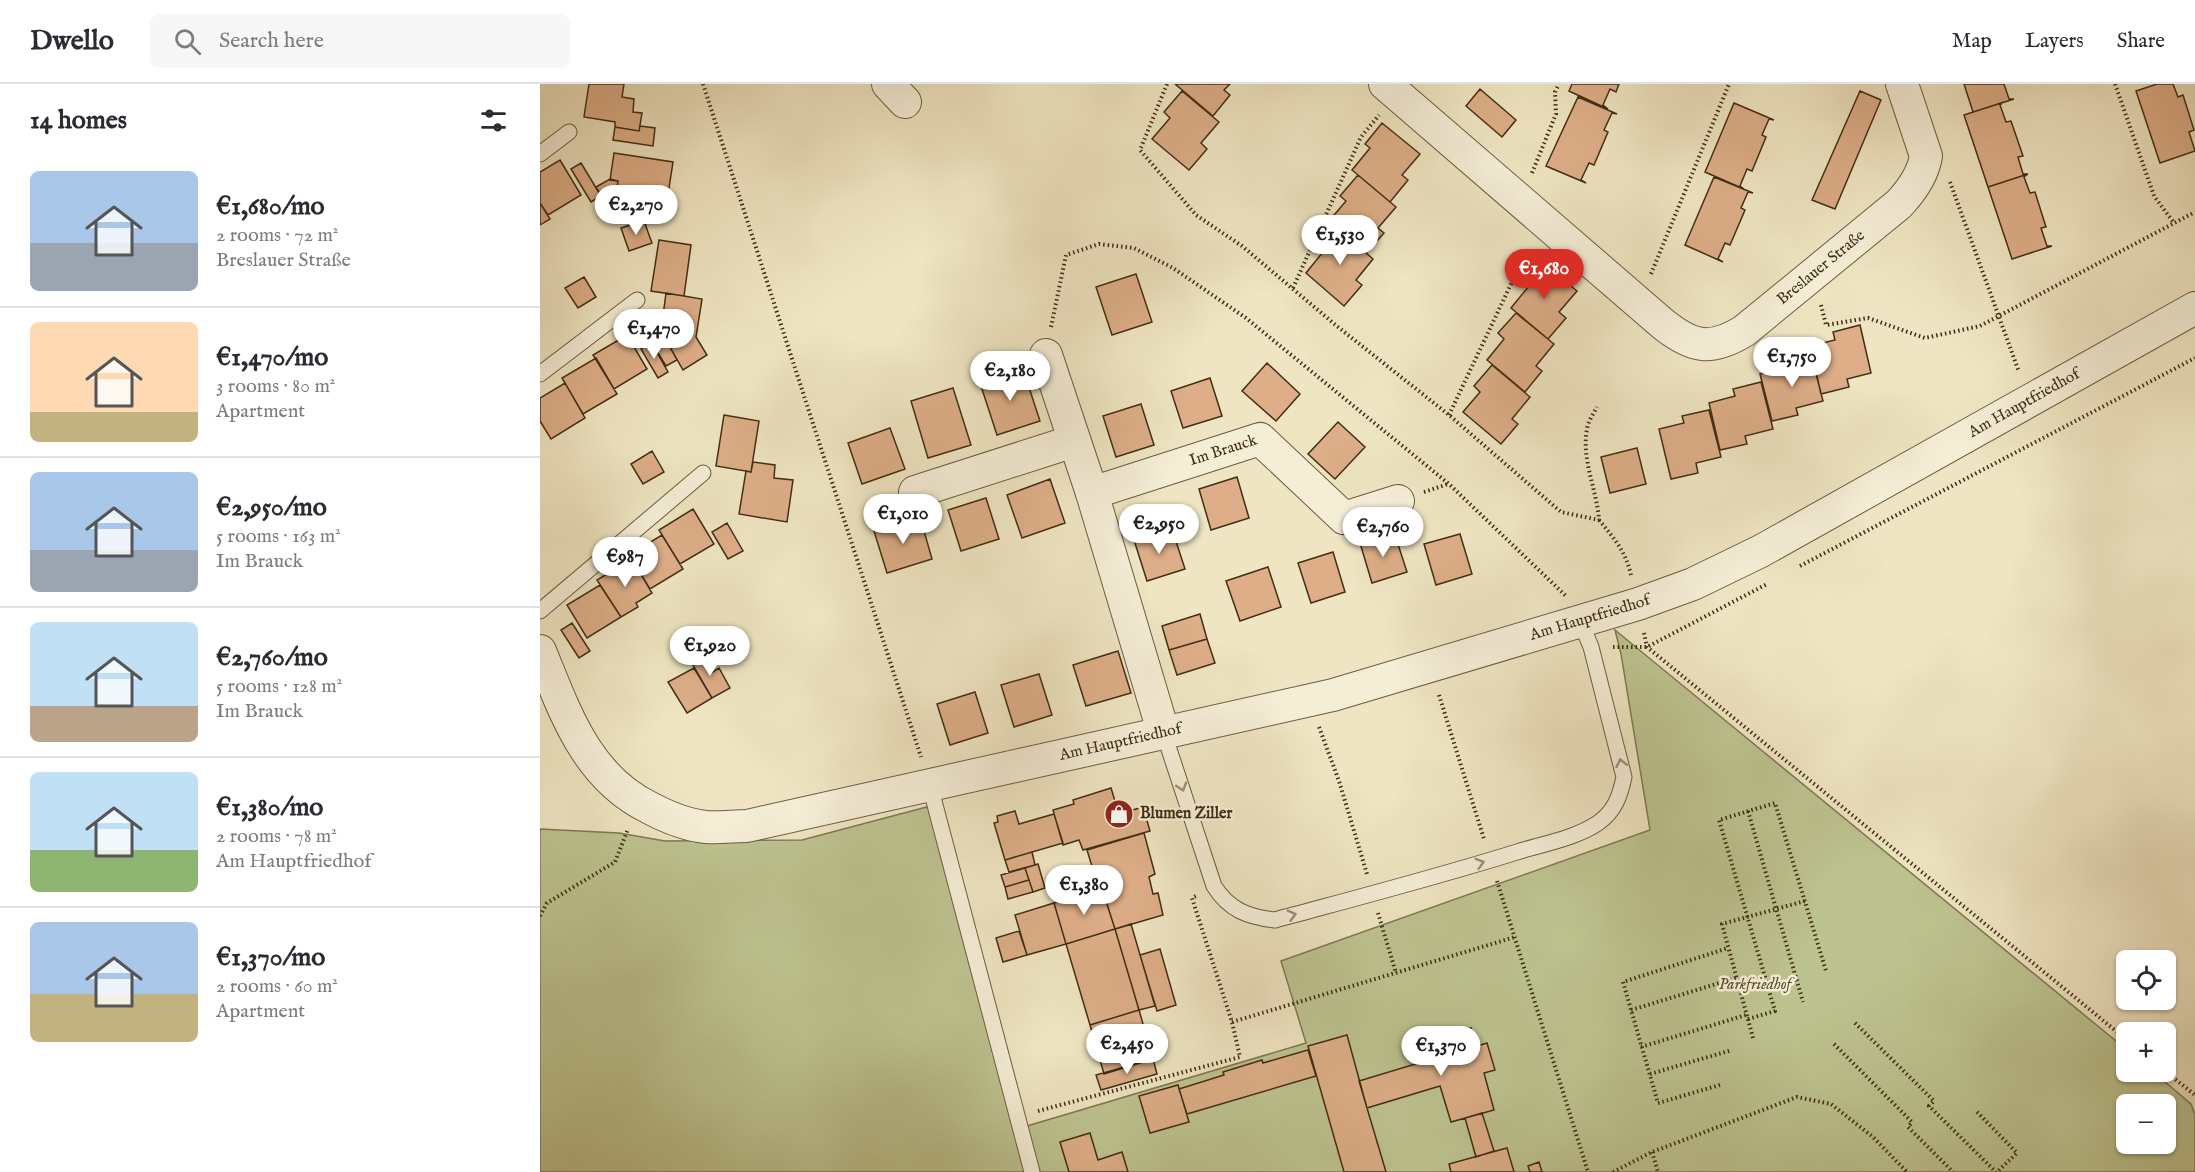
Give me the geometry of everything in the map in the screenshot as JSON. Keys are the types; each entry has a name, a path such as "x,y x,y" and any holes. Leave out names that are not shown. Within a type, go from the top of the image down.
{"street":[{"path":"1902,84 1926,156"},
{"name":"Breslauer Straße","path":"1391,89 1678,337 1700,345 1728,340 1744,331 1899,204 1918,180 1924,168 1926,156"},
{"name":"Am Hauptfriedhof","path":"540,651 569,721 587,754 609,781 639,803 669,818 706,827 747,826 1163,731 1309,701 1430,667 1586,635 1638,604 1693,584 1761,552 2195,308"},
{"path":"1046,356 1092,493 1163,731"},
{"name":"Im Brauck","path":"1092,493 1260,439 1344,518 1398,501"},
{"path":"915,492 1074,441"}],"lane":[{"path":"540,154 569,132"},
{"path":"540,374 637,300"},
{"path":"540,611 703,473"},
{"path":"1163,731 1214,886 1221,898 1245,914 1275,920 1490,860 1583,831 1607,816 1618,800 1624,777 1623,767 1586,635"},
{"path":"930,786 1032,1172"}],"path":[{"path":"703,84 930,786"},
{"path":"1167,84 1140,150 1196,215 1242,246 1449,416 1561,512 1599,520"},
{"path":"1521,202 1556,114 1555,92 1559,84"},
{"path":"1638,303 1729,84"},
{"path":"2115,84 2154,196 2174,223"},
{"path":"1293,288 1361,137 1391,89"},
{"path":"1926,156 1947,174 1998,317 2031,400"},
{"path":"1810,277 1818,290 1826,325 1868,318 1925,338 1980,326 2195,212"},
{"path":"1449,416 1512,282 1556,232"},
{"path":"1046,356 1066,255 1100,244 1134,248 1173,268 1246,318 1449,484 1564,593 1575,607 1586,635 1647,647 2116,1031"},
{"path":"1797,568 2195,358"},
{"path":"1597,407 1587,428 1586,456 1598,504 1599,520 1617,541 1627,560 1638,604"},
{"path":"1647,647 1776,579"},
{"path":"1430,667 1588,1172"},
{"path":"1309,701 1339,781 1396,973"},
{"path":"540,916 547,903 615,862 639,803"},
{"path":"1641,1047 1775,1011 1719,820 1775,803 1826,971"},
{"path":"1748,811 1803,1002"},
{"path":"1017,1116 1240,1057 1232,1022 1192,898 1214,886"},
{"path":"1753,1038 1722,924 1805,901"},
{"path":"1232,1022 1515,938"},
{"path":"1719,1085 1658,1103 1623,982 1728,948"},
{"path":"1631,1010 1736,978"},
{"path":"1855,1023 1934,1101 1929,1106 1997,1172 2017,1153 1977,1112"},
{"path":"1834,1044 1912,1122 1908,1127 1953,1172"},
{"path":"1650,1074 1732,1050"},
{"path":"2176,1080 2195,1095"},
{"path":"1613,1172 1652,1152 1797,1097 1831,1104 1873,1137 1908,1172"},
{"path":"1652,1152 1658,1172"}],"green space":[{"name":"Parkfriedhof","path":"1615,630 2116,1041 2116,1082 2165,1082 2191,1104 2195,1115 2195,1172 540,1172 540,829 619,833 665,841 802,840 938,804 1027,1126 1306,1043 1281,961 1650,830"}],"building":[{"path":"589,84 624,84 622,97 634,99 633,112 642,113 639,131 615,127 615,122 584,117"},
{"path":"1175,84 1230,84 1224,90 1230,95 1213,116"},
{"path":"1572,84 1619,84 1616,92 1610,89 1603,105 1608,109 1569,91"},
{"path":"1964,84 2004,84 2009,99 2014,99 1973,112"},
{"path":"2157,84 2173,84 2178,97 2183,95 2194,130 2189,132 2195,151 2160,163 2136,91"},
{"path":"1480,89 1516,120 1502,137 1466,106"},
{"path":"1182,91 1219,122 1201,143 1207,149 1189,170 1152,139 1170,118 1164,112"},
{"path":"1860,91 1881,100 1835,209 1812,200"},
{"path":"1578,97 1617,114 1612,113 1604,130 1608,132 1594,165 1589,163 1581,180 1586,183 1546,166"},
{"path":"2004,102 2000,105 2006,122 2011,121 2023,156 2018,157 2023,174 2028,174 1988,187 1964,115"},
{"path":"1734,103 1774,120 1769,119 1762,135 1766,137 1752,171 1747,169 1740,186 1744,189 1705,172"},
{"path":"1382,123 1420,154 1402,175 1408,180 1390,202 1352,170 1370,148 1365,144"},
{"path":"640,126 655,128 653,146 613,140 615,127 639,131"},
{"path":"614,153 673,162 667,201 616,194 618,181 610,180"},
{"path":"560,160 581,195 548,215 540,203 540,172"},
{"path":"581,163 601,196 591,202 571,169"},
{"path":"2028,174 2024,177 2030,193 2035,192 2046,227 2041,228 2047,246 2052,246 2012,259 1988,187"},
{"path":"1358,175 1396,207 1378,228 1384,233 1367,252 1329,221 1346,201 1340,196"},
{"path":"1714,177 1753,193 1748,192 1741,208 1745,210 1730,245 1725,243 1718,259 1723,262 1685,245"},
{"path":"610,179 618,181 616,194 626,210 614,217 596,187"},
{"path":"540,203 550,219 540,225"},
{"path":"644,221 652,243 629,251 621,228"},
{"path":"1335,226 1373,259 1356,280 1362,285 1344,306 1306,273 1323,252 1317,247"},
{"path":"659,240 691,245 684,296 651,291"},
{"path":"1539,260 1577,291 1559,312 1566,318 1548,339 1511,308 1529,286 1522,281"},
{"path":"1136,274 1152,322 1112,335 1096,287"},
{"path":"584,277 596,297 578,308 565,288"},
{"path":"666,293 702,299 696,337 707,355 683,370 661,331"},
{"path":"1516,313 1554,344 1536,366 1542,371 1525,392 1487,360 1504,339 1498,333"},
{"path":"1860,325 1871,373 1847,379 1849,387 1821,394 1810,346 1835,340 1833,332"},
{"path":"661,331 677,360 666,366 649,338"},
{"path":"627,335 647,369 614,389 593,355"},
{"path":"651,342 668,372 658,378 641,349"},
{"path":"1811,354 1823,401 1796,408 1798,415 1772,421 1760,374 1786,368 1784,361"},
{"path":"596,358 617,394 583,414 562,378"},
{"path":"1267,363 1300,394 1276,421 1242,391"},
{"path":"1492,365 1530,397 1512,419 1518,424 1501,444 1463,412 1480,392 1474,386"},
{"path":"1023,369 1040,421 997,435 980,383"},
{"path":"1210,378 1222,416 1183,428 1171,391"},
{"path":"1761,382 1773,429 1745,436 1747,444 1720,450 1709,403 1735,396 1733,389"},
{"path":"565,383 585,418 551,439 540,421 540,398"},
{"path":"953,388 971,445 928,458 911,401"},
{"path":"1141,404 1154,445 1116,457 1103,416"},
{"path":"1709,410 1721,457 1696,463 1698,473 1671,479 1659,429 1684,423 1682,416"},
{"path":"724,415 759,421 751,472 716,466"},
{"path":"1338,422 1365,447 1335,479 1308,454"},
{"path":"890,428 905,469 862,484 848,443"},
{"path":"1637,448 1646,484 1610,493 1601,457"},
{"path":"652,451 664,472 643,484 631,464"},
{"path":"753,462 775,465 774,478 793,480 787,522 739,514 746,471 751,472"},
{"path":"1237,477 1249,518 1211,530 1199,489"},
{"path":"1050,479 1065,523 1022,538 1007,495"},
{"path":"986,498 999,539 961,551 948,510"},
{"path":"693,509 714,544 680,564 659,530"},
{"path":"920,517 932,559 887,573 874,531"},
{"path":"727,523 743,551 728,559 712,532"},
{"path":"1172,529 1185,569 1147,581 1134,540"},
{"path":"1394,532 1407,572 1372,583 1360,543"},
{"path":"1460,534 1472,574 1436,585 1424,544"},
{"path":"662,535 683,569 650,589 629,555"},
{"path":"1333,552 1345,592 1311,603 1298,563"},
{"path":"632,559 652,593 636,603 638,607 621,617 597,580"},
{"path":"1268,567 1281,607 1240,621 1226,581"},
{"path":"600,585 621,617 587,638 567,605"},
{"path":"1200,614 1207,639 1169,650 1162,626"},
{"path":"572,623 590,651 579,658 561,630"},
{"path":"1207,639 1215,663 1177,675 1169,650"},
{"path":"1118,651 1131,693 1086,706 1073,665"},
{"path":"699,654 711,673 719,668 730,688 712,698 690,660"},
{"path":"694,668 712,698 687,713 668,682"},
{"path":"1039,674 1052,715 1014,727 1001,685"},
{"path":"975,692 988,733 950,745 937,704"},
{"path":"1111,788 1119,814 1143,807 1150,831 1083,850 1079,840 1063,845 1053,810 1074,804 1073,800"},
{"path":"1015,811 1019,824 1054,814 1063,843 1005,860 994,823 998,822 997,816"},
{"path":"1144,833 1155,874 1149,877 1153,894 1158,893 1163,915 1115,929 1087,850"},
{"path":"1032,852 1035,865 1009,872 1005,860"},
{"path":"1038,864 1045,888 1033,892 1025,868"},
{"path":"1025,868 1029,880 1005,887 1001,875"},
{"path":"1029,880 1033,892 1008,899 1005,887"},
{"path":"1102,889 1115,929 1066,944 1054,903"},
{"path":"1054,903 1066,944 1027,955 1015,915"},
{"path":"1131,924 1155,1006 1139,1010 1115,929"},
{"path":"1115,929 1139,1010 1090,1025 1066,944"},
{"path":"1019,931 1027,955 1003,962 996,938"},
{"path":"1160,949 1176,1005 1157,1011 1140,955"},
{"path":"1139,1010 1153,1059 1104,1074 1090,1025"},
{"path":"1471,1028 1477,1046 1487,1043 1495,1070 1484,1073 1494,1110 1451,1122 1440,1086 1367,1108 1359,1081 1432,1059 1427,1041"},
{"path":"1347,1035 1386,1172 1344,1172 1308,1046"},
{"path":"1308,1050 1316,1076 1187,1114 1179,1089 1262,1060 1263,1063"},
{"path":"1153,1059 1157,1074 1101,1090 1096,1075"},
{"path":"1178,1085 1189,1122 1150,1133 1139,1096"},
{"path":"1482,1113 1494,1151 1476,1157 1465,1118"},
{"path":"1090,1133 1098,1160 1122,1152 1128,1172 1069,1172 1060,1142"},
{"path":"1507,1148 1514,1172 1451,1172 1449,1164"},
{"path":"1539,1162 1542,1172 1530,1172 1528,1166"}],"place":[{"name":"Blumen Ziller","path":"1119,814"}]}
